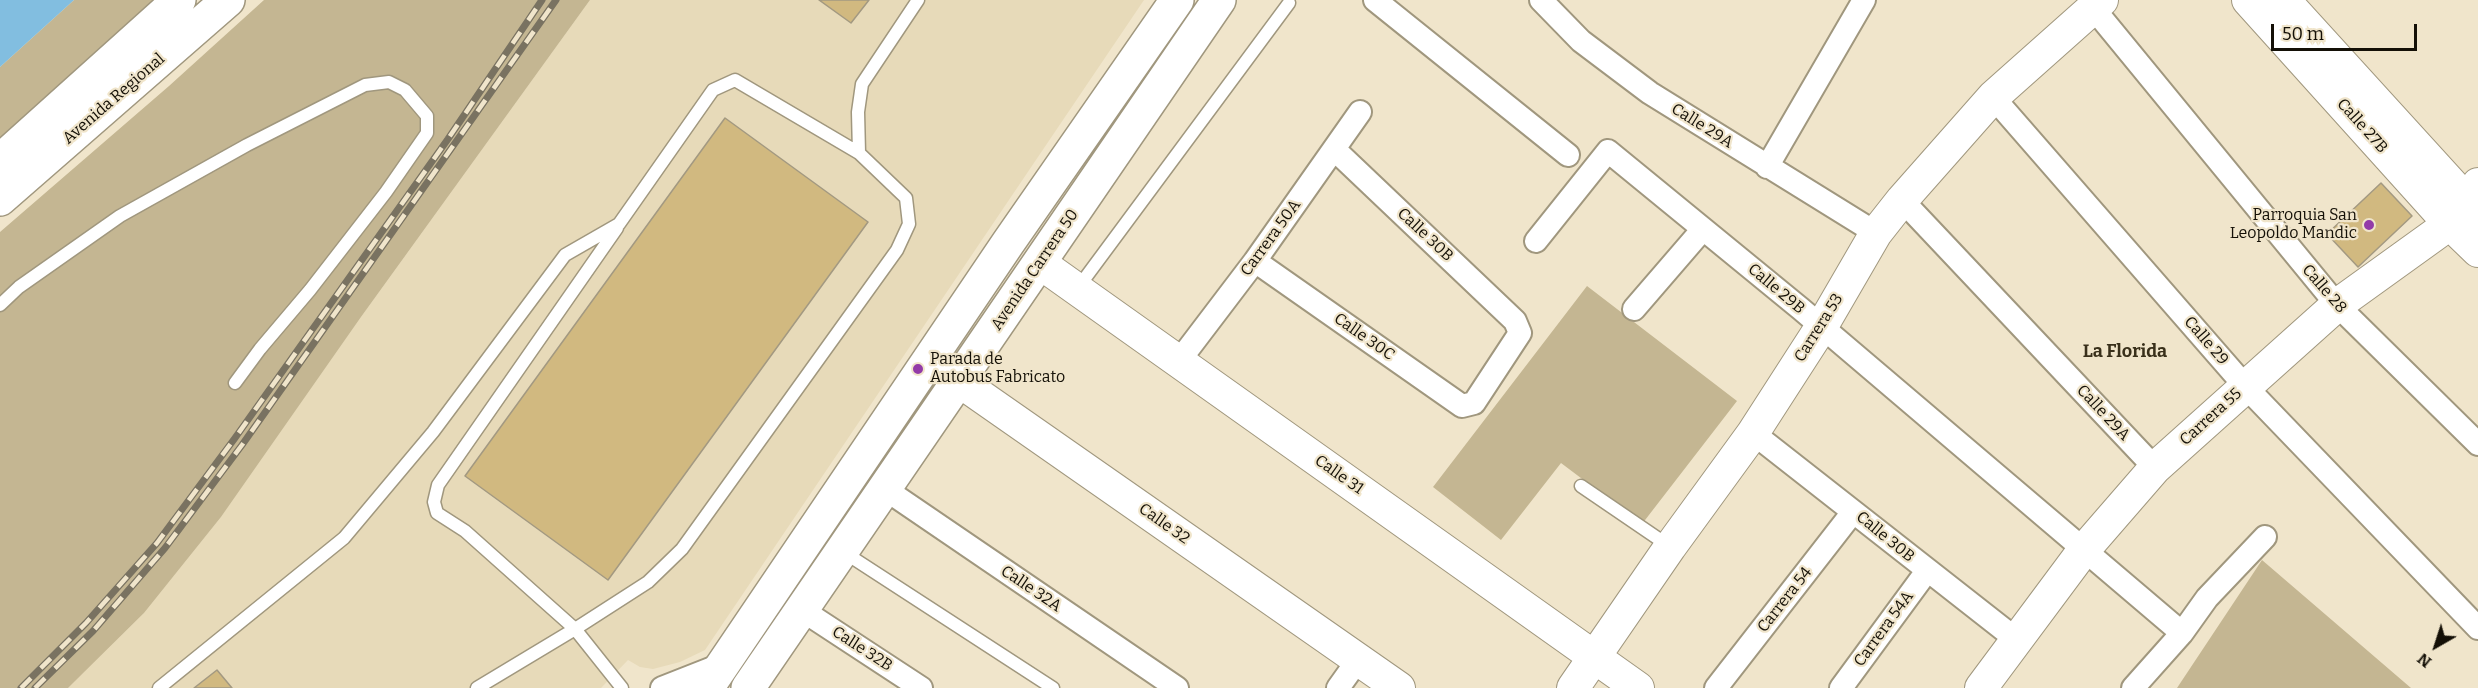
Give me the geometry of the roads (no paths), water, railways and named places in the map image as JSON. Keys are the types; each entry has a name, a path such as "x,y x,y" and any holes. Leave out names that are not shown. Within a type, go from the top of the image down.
{"main road":[{"name":"Avenida Regional","path":"0,161 179,0"},
{"name":"Avenida Regional","path":"0,199 228,0"},
{"path":"715,676 1177,0"},
{"name":"Avenida Carrera 50","path":"748,688 1219,0"},
{"name":"Calle 27B","path":"2248,0 2468,205"},
{"name":"Calle 27B","path":"2284,0 2468,205 2478,251"},
{"name":"Carrera 53","path":"1573,688 1670,546 1753,433 1822,326 1876,233 1902,200 1993,97 2098,4"},
{"name":"Carrera 55","path":"1981,688 2084,551 2155,468 2337,305 2437,233 2468,205"},
{"name":"Calle 31","path":"1040,263 1638,688"},
{"name":"Calle 32","path":"929,360 1399,688"}],"street":[{"path":"1375,0 1568,155"},
{"name":"Calle 29A","path":"1541,0 1581,41 1650,93 1876,233"},
{"path":"1767,167 1864,0"},
{"name":"Calle 28","path":"2098,4 2337,305 2478,444"},
{"name":"Calle 29","path":"1993,97 2245,386 2478,628"},
{"name":"Carrera 50A","path":"1179,361 1255,261 1360,112"},
{"name":"Calle 30B","path":"1335,150 1515,321 1520,333 1474,403"},
{"name":"Calle 29B","path":"1536,241 1608,151 1822,326 2182,633"},
{"name":"Calle 29A","path":"1902,200 2155,468"},
{"path":"1635,309 1703,229"},
{"name":"Calle 30C","path":"1255,261 1462,406 1474,403"},
{"name":"Calle 30B","path":"1753,433 2017,640"},
{"name":"Calle 32A","path":"885,489 1177,688"},
{"name":"Carrera 54","path":"1716,688 1853,512"},
{"path":"2133,688 2182,633 2207,598 2265,537"},
{"name":"Carrera 54A","path":"1841,688 1927,571"},
{"name":"Calle 32B","path":"802,610 921,688"},
{"path":"1338,688 1358,660"},
{"path":"662,688 715,676"}],"lane":[{"path":"859,153 858,112 862,84 918,0"},
{"path":"1077,289 1289,3"},
{"path":"477,688 574,630 648,582 682,549 897,250 909,224 906,198 859,153 735,80 713,90 438,485 434,502 437,513 465,531 574,630 622,688"},
{"path":"0,305 19,287 120,216 246,145 365,85 389,82 405,90 427,116 427,134 380,200 235,383"},
{"path":"159,688 344,538 433,432 565,255 620,224"},
{"path":"1581,486 1670,546"},
{"path":"842,551 1053,688"}],"water":[{"path":"0,0 74,0 0,67"}],"railway":[{"path":"21,688 86,623 157,543 235,438 448,139 542,0"},
{"path":"35,688 93,631 165,548 242,445 556,0"}],"place":[{"name":"Parroquia San Leopoldo Mandic","path":"2369,225"},
{"name":"Parada de Autobus Fabricato","path":"918,369"}],"district":[{"name":"La Florida","path":"2125,352"}]}
